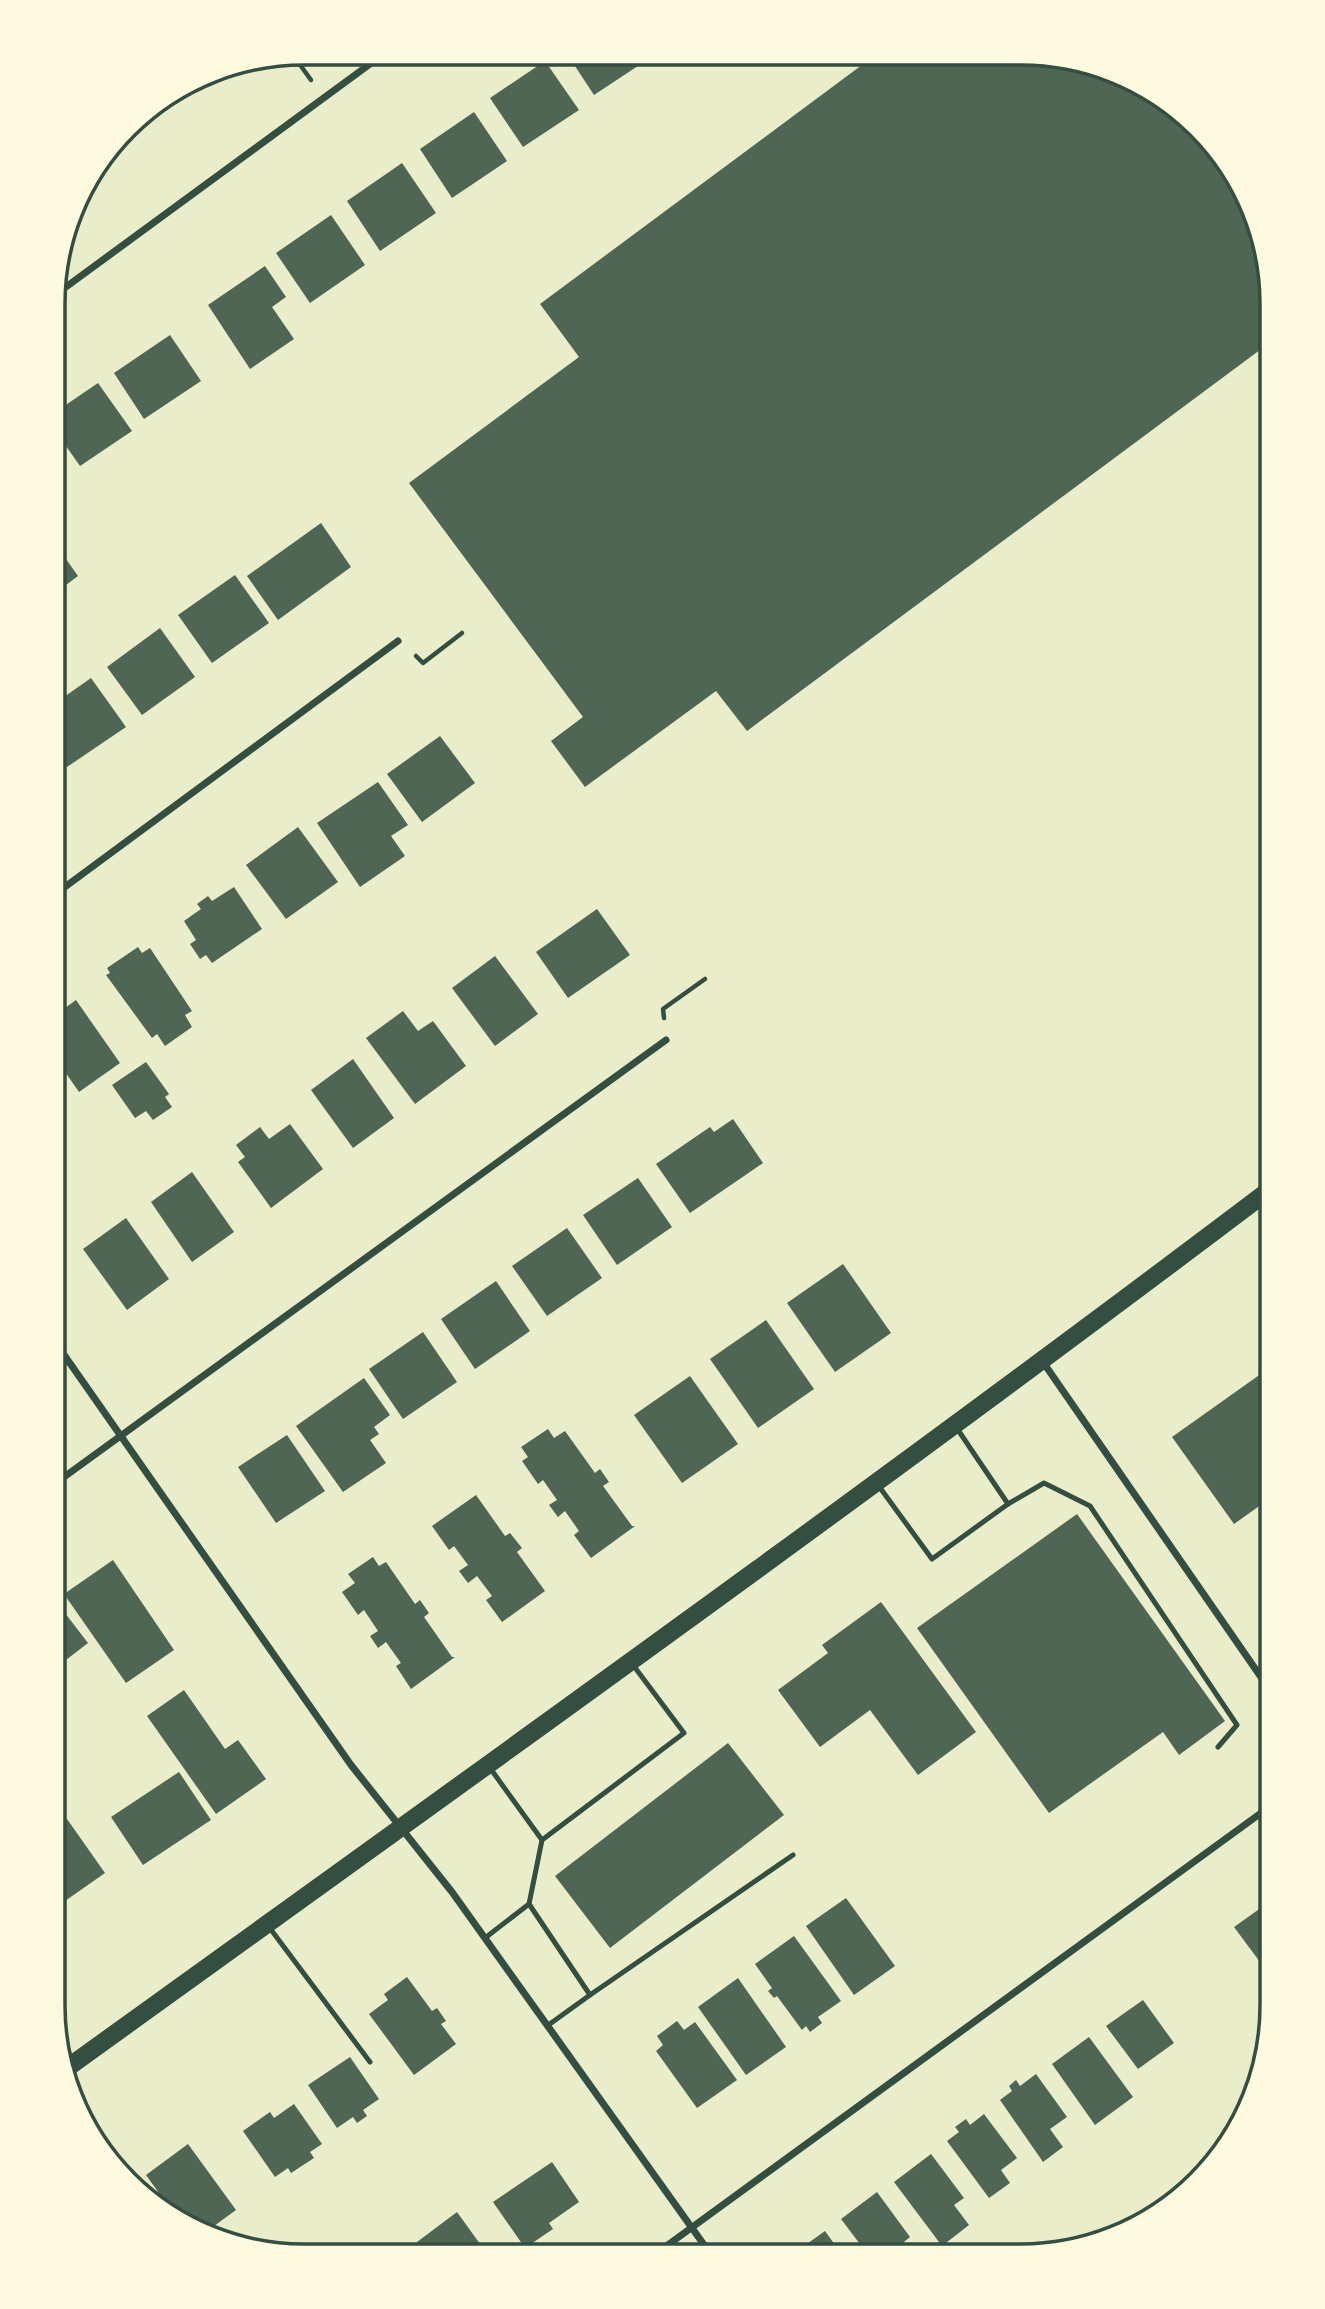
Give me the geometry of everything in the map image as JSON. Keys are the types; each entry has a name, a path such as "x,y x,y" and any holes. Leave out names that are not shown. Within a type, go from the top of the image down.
{"main road":[{"path":"72,2065 876,1483 1260,1197"}],"street":[{"path":"66,287 369,65"},
{"path":"65,887 398,641"},
{"path":"65,1476 666,1040"},
{"path":"65,1356 351,1765 452,1892 703,2244"},
{"path":"1042,1361 1260,1676"},
{"path":"669,2244 1260,1814"}],"lane":[{"path":"955,1425 1008,1504"},
{"path":"876,1483 932,1559 1008,1504 1044,1483 1090,1506 1237,1725 1218,1747"},
{"path":"485,1938 529,1904 542,1840 684,1732 631,1662"},
{"path":"488,1766 542,1840"},
{"path":"547,2026 793,1855"},
{"path":"529,1904 590,1996"},
{"path":"267,1924 370,2062"}],"path":[{"path":"398,641 424,663 462,633"},
{"path":"669,1004 705,979"}],"building":[{"path":"539,65 548,65 579,110 523,147 490,98"},
{"path":"574,65 639,65 594,95"},
{"path":"862,65 1037,65 1098,77 1127,89 1179,124 1201,146 1236,198 1248,227 1260,288 1260,350 747,731 716,691 585,787 551,741 583,717 409,483 579,357 540,304"},
{"path":"474,112 507,161 452,198 420,149"},
{"path":"402,163 436,213 380,251 347,201"},
{"path":"331,215 365,265 310,303 276,253"},
{"path":"265,266 286,297 272,307 294,339 250,369 208,305"},
{"path":"170,335 201,381 144,419 114,373"},
{"path":"98,383 132,431 80,466 65,445 65,406"},
{"path":"321,523 351,567 278,620 247,576"},
{"path":"65,558 78,576 65,586"},
{"path":"235,575 269,623 212,663 178,615"},
{"path":"160,628 195,677 142,715 107,667"},
{"path":"91,678 126,727 67,767 65,764 65,696"},
{"path":"440,736 475,783 422,822 387,774"},
{"path":"378,782 408,825 391,836 405,856 360,887 317,823"},
{"path":"298,827 338,882 286,919 246,865"},
{"path":"234,887 262,929 212,963 206,955 200,959 190,944 196,940 184,921 201,909 197,904 208,896 212,901"},
{"path":"597,909 630,955 568,998 536,952"},
{"path":"138,947 142,953 150,948 192,1011 185,1015 192,1027 165,1046 157,1034 152,1038 106,975 110,973 107,968"},
{"path":"495,956 538,1014 495,1046 452,988"},
{"path":"76,1000 120,1063 79,1092 65,1072 65,1008"},
{"path":"403,1011 418,1031 433,1021 466,1066 415,1104 366,1038"},
{"path":"353,1059 394,1118 353,1148 311,1090"},
{"path":"146,1062 169,1094 165,1097 172,1107 153,1120 146,1111 135,1118 112,1085"},
{"path":"733,1119 763,1163 690,1213 656,1164 710,1127 714,1132"},
{"path":"290,1124 323,1169 271,1208 238,1162 245,1157 236,1145 260,1127 269,1139"},
{"path":"192,1172 234,1232 192,1262 151,1202"},
{"path":"638,1178 672,1227 617,1265 583,1215"},
{"path":"126,1218 169,1279 127,1310 83,1249"},
{"path":"567,1228 602,1278 547,1316 512,1266"},
{"path":"843,1264 891,1333 835,1372 787,1303"},
{"path":"496,1281 530,1331 475,1369 441,1319"},
{"path":"766,1320 814,1389 758,1428 710,1359"},
{"path":"423,1332 457,1382 403,1419 369,1369"},
{"path":"1260,1375 1260,1506 1234,1524 1172,1437"},
{"path":"690,1376 738,1444 682,1483 634,1415"},
{"path":"364,1378 390,1415 374,1427 379,1434 370,1440 386,1463 343,1492 296,1426"},
{"path":"548,1429 554,1438 565,1431 595,1473 600,1469 609,1482 603,1486 632,1526 635,1526 591,1558 574,1535 579,1531 565,1511 558,1517 549,1505 557,1500 543,1480 538,1484 522,1461 528,1457 521,1447"},
{"path":"287,1435 325,1491 276,1523 238,1467"},
{"path":"476,1495 505,1536 510,1533 522,1548 517,1552 545,1591 502,1622 486,1600 492,1596 477,1576 468,1583 459,1571 468,1565 454,1546 449,1550 432,1526"},
{"path":"1077,1514 1225,1721 1179,1755 1163,1732 1049,1813 917,1628"},
{"path":"373,1557 379,1566 386,1562 415,1604 420,1600 429,1613 424,1617 452,1657 455,1657 411,1689 396,1666 401,1663 386,1642 378,1648 370,1636 378,1631 364,1610 358,1615 342,1592 355,1583 348,1574"},
{"path":"113,1560 174,1650 126,1683 65,1593"},
{"path":"881,1602 976,1732 918,1775 870,1710 820,1747 778,1690 828,1653 822,1645"},
{"path":"65,1613 88,1643 65,1661"},
{"path":"184,1690 225,1749 238,1740 266,1779 216,1814 147,1716"},
{"path":"728,1743 784,1815 610,1948 555,1876"},
{"path":"179,1772 211,1820 143,1865 111,1817"},
{"path":"67,1819 105,1873 65,1901"},
{"path":"846,1898 895,1966 854,1995 806,1926"},
{"path":"1260,1909 1260,1962 1234,1927"},
{"path":"794,1936 841,2001 818,2017 822,2023 810,2032 806,2026 802,2030 777,1996 774,1998 768,1991 772,1988 755,1964"},
{"path":"407,1977 432,2011 437,2008 446,2021 441,2024 456,2044 414,2075 369,2014 388,2000 384,1994"},
{"path":"738,1978 786,2047 746,2075 698,2007"},
{"path":"1143,2000 1174,2043 1138,2069 1106,2026"},
{"path":"677,2021 684,2030 695,2022 737,2080 697,2108 656,2051 663,2045 657,2036"},
{"path":"1089,2037 1133,2097 1095,2125 1052,2064"},
{"path":"350,2057 379,2099 363,2110 367,2116 357,2123 353,2117 337,2128 308,2085"},
{"path":"1036,2074 1067,2117 1050,2129 1063,2147 1043,2162 1000,2100 1012,2091 1009,2086 1016,2080 1020,2086"},
{"path":"294,2104 322,2144 310,2152 314,2158 291,2173 288,2168 275,2177 243,2131 270,2112 274,2118"},
{"path":"984,2114 1017,2158 1001,2170 1010,2183 989,2198 947,2141 959,2132 955,2127 966,2119 970,2125"},
{"path":"188,2144 236,2210 213,2226 162,2197 146,2175"},
{"path":"931,2154 964,2198 954,2205 969,2225 945,2244 940,2244 894,2182"},
{"path":"552,2162 579,2202 549,2223 553,2229 531,2244 522,2244 493,2202"},
{"path":"877,2192 910,2237 901,2244 860,2244 841,2219"},
{"path":"457,2212 480,2244 418,2244 417,2242"},
{"path":"825,2231 834,2244 807,2244"}]}
